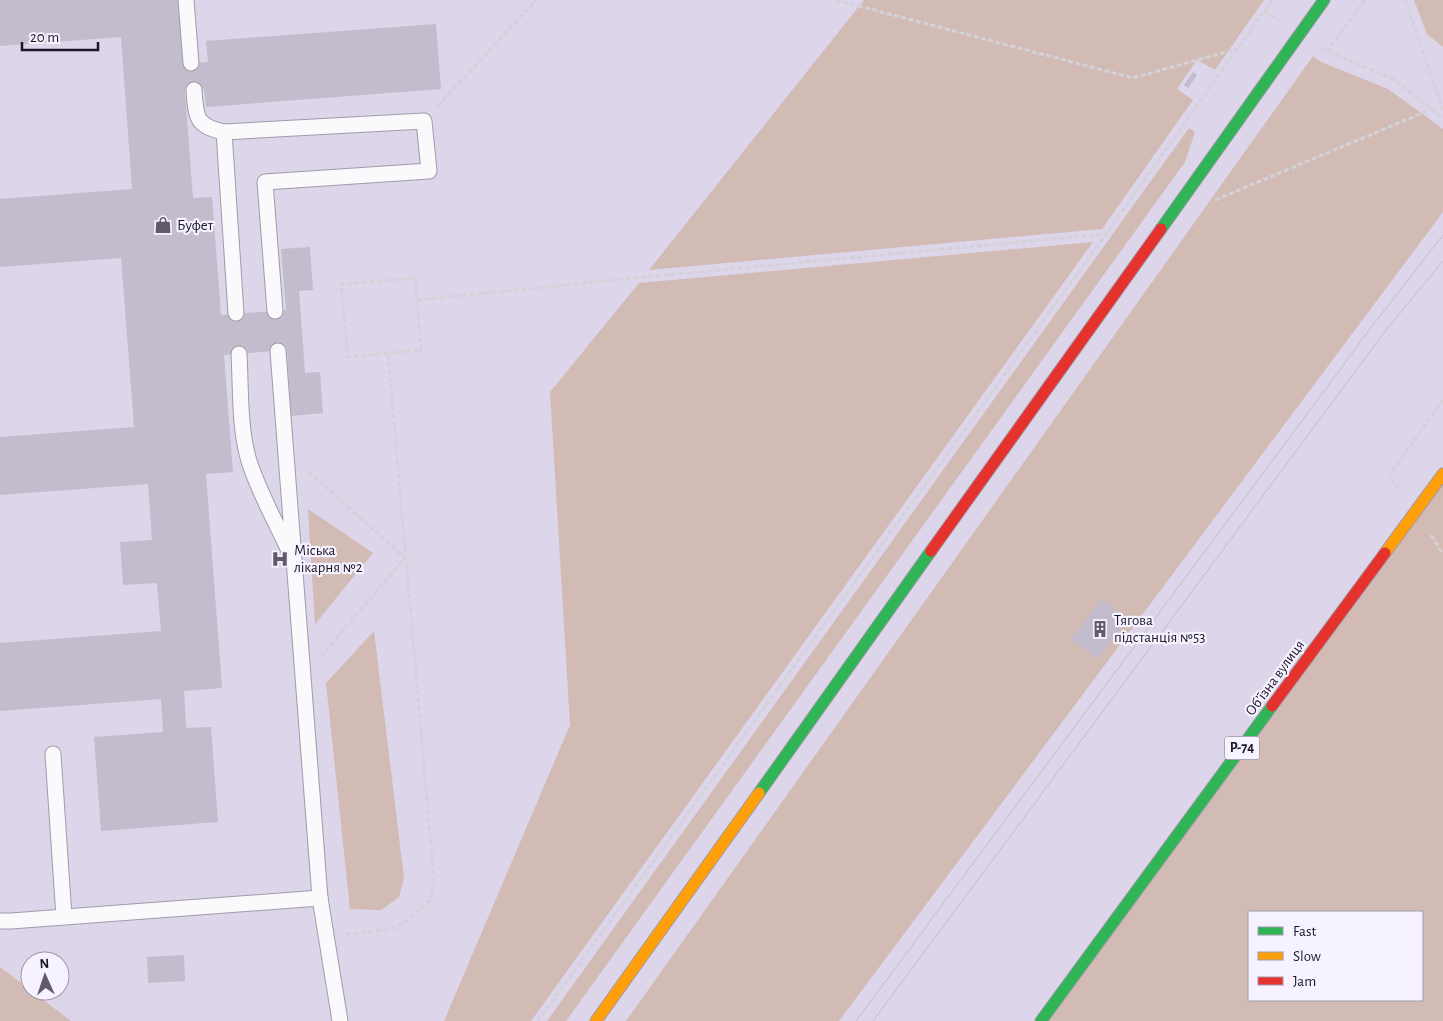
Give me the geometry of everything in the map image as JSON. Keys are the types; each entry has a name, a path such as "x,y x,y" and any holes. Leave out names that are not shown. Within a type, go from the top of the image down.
{"street":[{"path":"596,1021 1324,0"},
{"name":"Обʼїзна вулиця","path":"1041,1021 1443,474"}],"lane":[{"path":"186,0 191,64"},
{"path":"194,90 195,109 200,121 209,129 224,132 424,121 429,171 265,182 275,310"},
{"path":"224,132 236,313"},
{"path":"278,351 320,898 340,1021"},
{"path":"239,354 245,441 249,460 262,494 295,564"},
{"path":"53,754 64,918"},
{"path":"0,920 12,922 320,898"}],"path":[{"path":"424,121 536,0"},
{"path":"836,0 1133,78 1237,48"},
{"path":"538,1021 1106,234 1272,0"},
{"path":"1365,0 1328,52 1393,79 1443,118"},
{"path":"1405,0 1443,110"},
{"path":"1213,200 1432,109"},
{"path":"417,300 1106,234"},
{"path":"416,278 417,300 422,350 348,356 341,284 416,278"},
{"path":"326,935 362,934 394,928 412,917 430,900 434,881 388,353"},
{"path":"1389,476 1443,400"},
{"path":"286,451 406,558"},
{"path":"302,678 406,558"}],"shaded area":[{"path":"864,0 1264,0 1215,70 1197,60 1177,89 1193,100 1102,229 649,270"},
{"path":"1414,0 1443,0 1443,47 1427,34"},
{"path":"1313,56 1321,62 1388,89 1443,129 1443,212 839,1021 626,1021"},
{"path":"1189,128 1195,132 1185,162 566,1021 547,1021"},
{"path":"1093,242 531,1021 444,1021 570,725 550,392 639,283"},
{"path":"1443,474 1443,1021 1041,1021"},
{"path":"308,509 373,553 315,624"},
{"path":"374,631 404,878 399,897 381,910 350,909 326,683"},
{"path":"0,967 20,982 20,1001 45,1001 71,1021 0,1021"}],"building":[{"path":"0,0 179,0 184,64 208,62 206,41 436,24 441,89 206,107 204,89 185,91 193,198 212,197 221,315 286,310 281,249 310,247 313,290 299,291 305,373 320,372 323,413 291,416 287,350 224,355 233,472 206,474 222,688 184,691 186,728 211,727 218,822 101,831 94,737 163,732 161,699 0,711 0,643 161,631 157,583 123,585 120,542 152,540 148,484 0,495 0,437 134,427 121,258 0,267 0,199 132,189 121,37 0,46"},
{"path":"1193,72 1197,75 1188,88 1184,85"},
{"name":"Тягова підстанція №53","path":"1102,598 1128,619 1098,659 1071,639"},
{"path":"184,955 185,981 148,983 147,957"}],"tram line":[{"path":"856,1021 1376,321 1443,235"},
{"path":"873,1021 1386,330 1443,261"}],"traffic: fast":[{"path":"1161,229 1324,0"},
{"path":"759,793 931,551"},
{"path":"1041,1021 1272,706"}],"traffic: slow":[{"path":"1385,553 1443,474"},
{"path":"596,1021 759,793"}],"traffic: jam":[{"path":"931,551 1161,229"},
{"path":"1272,706 1385,553"}],"place":[{"name":"Буфет","path":"163,225"},
{"name":"Міська лікарня №2","path":"280,559"},
{"name":"Тягова підстанція №53","path":"1100,629"}]}
